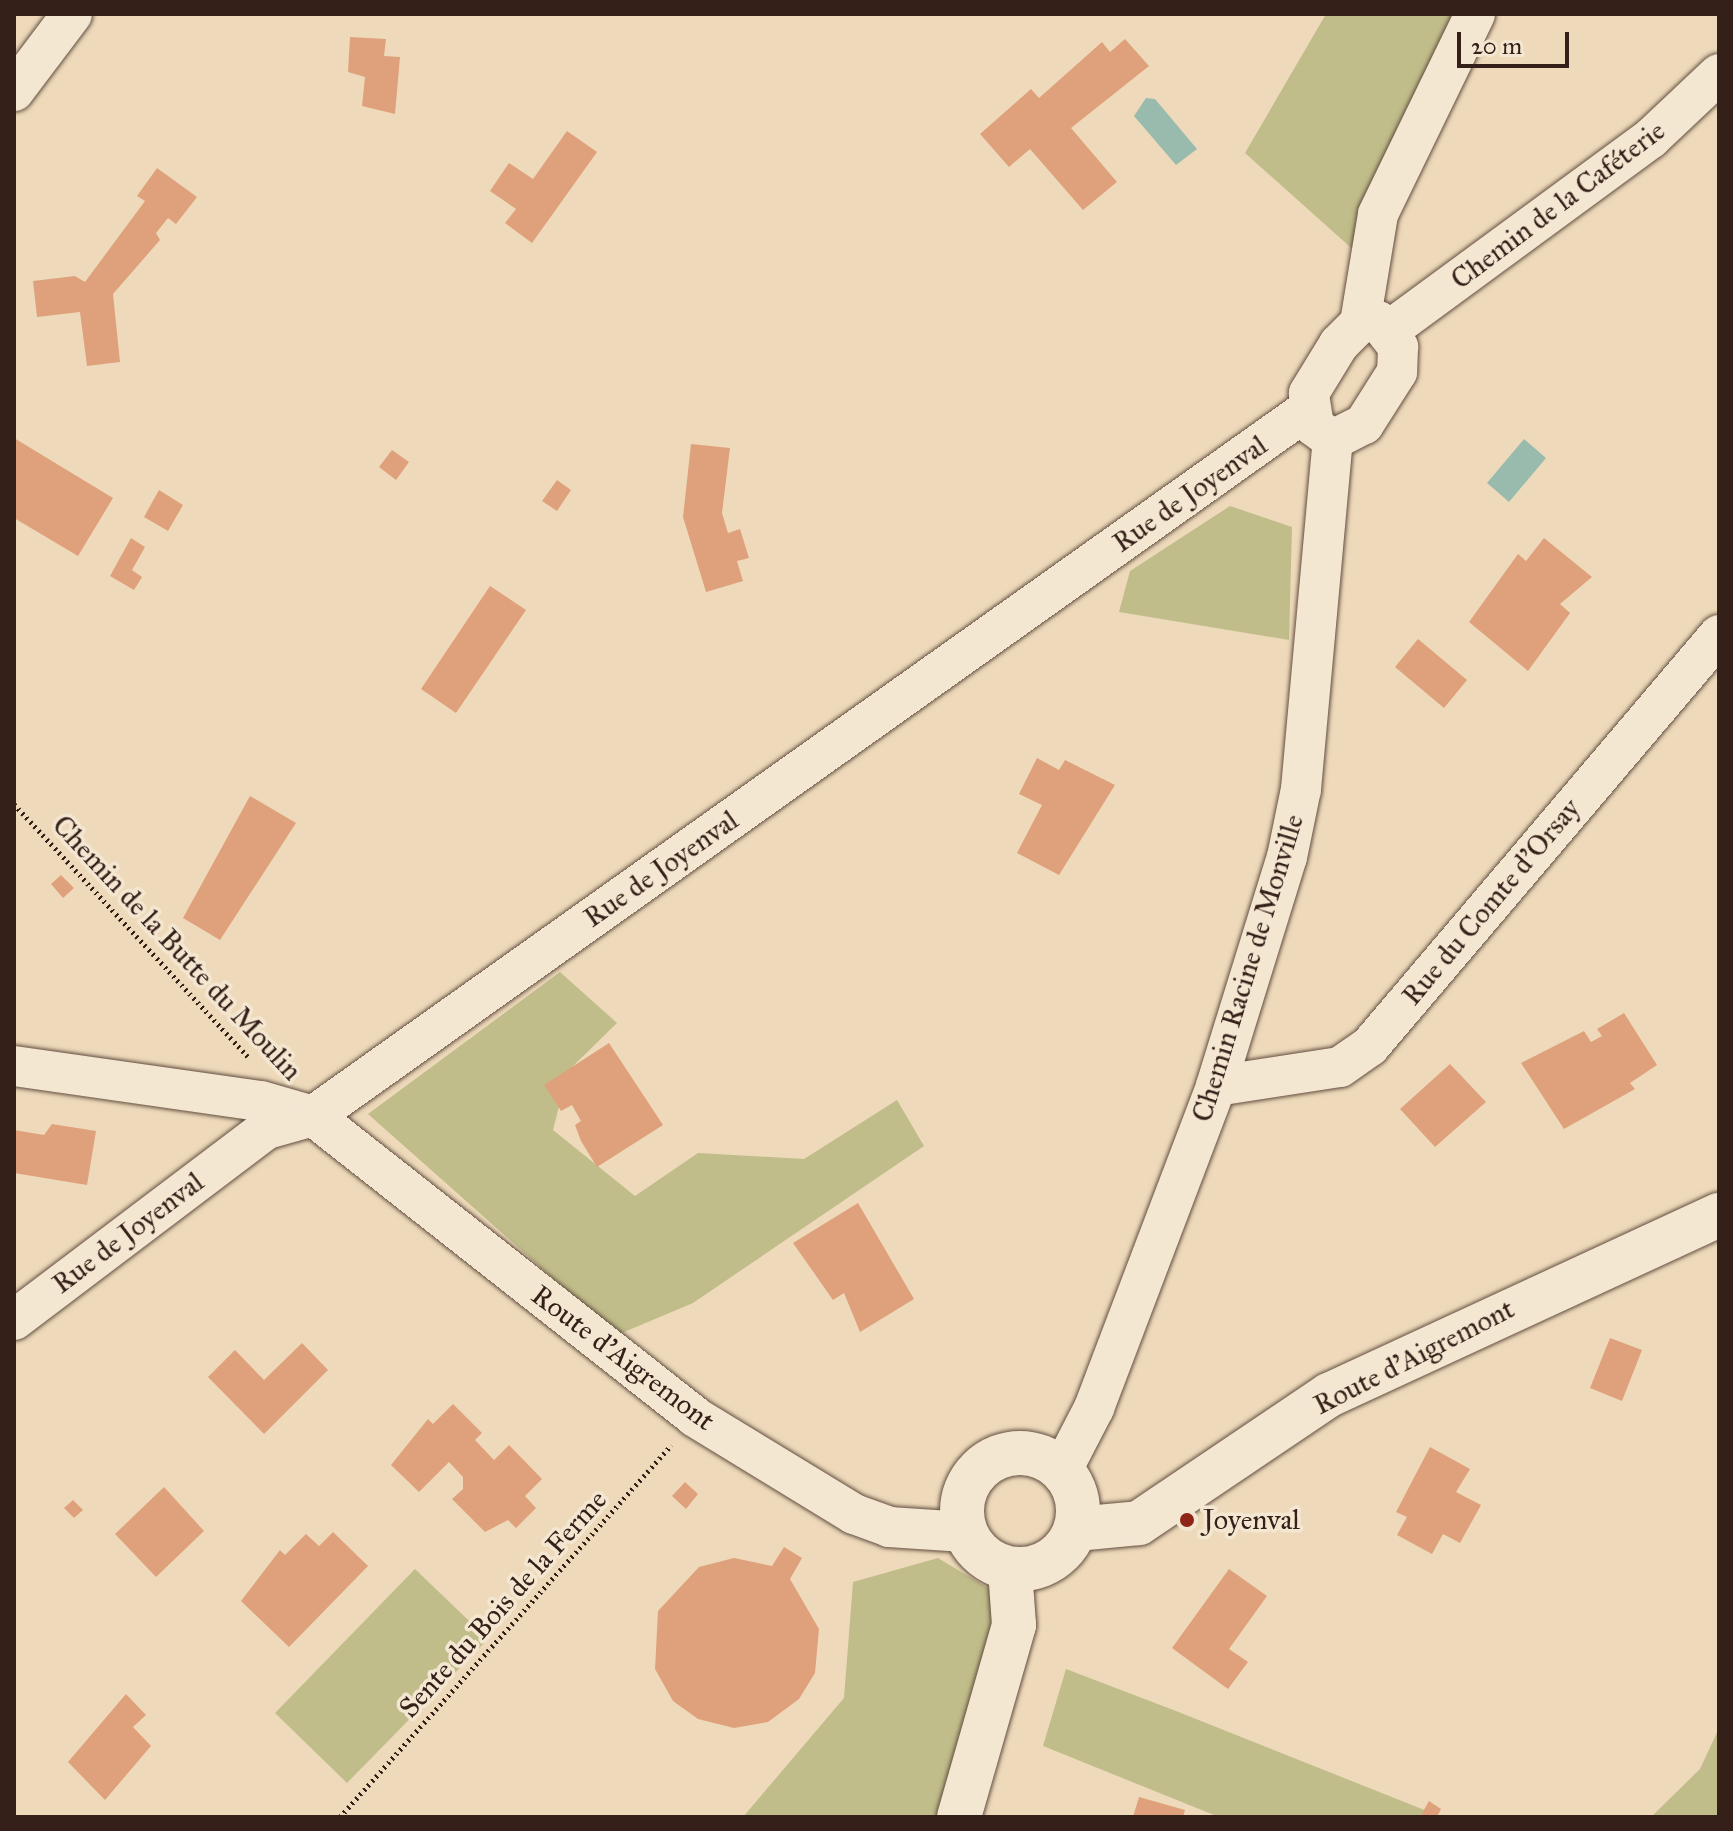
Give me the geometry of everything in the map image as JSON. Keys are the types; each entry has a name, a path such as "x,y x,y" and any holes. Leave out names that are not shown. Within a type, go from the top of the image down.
{"street":[{"path":"14,91 72,14"},
{"path":"1307,410 1333,440 1364,424 1397,372 1375,326 1378,214 1475,14"},
{"name":"Chemin de la Caféterie","path":"1307,410 1319,373 1375,326 1651,138 1719,74"},
{"name":"Rue de Joyenval","path":"14,1320 267,1129 313,1116 1307,410"},
{"name":"Chemin Racine de Monville","path":"1062,1470 1094,1408 1216,1086 1287,857 1301,789 1333,440"},
{"name":"Rue du Comte d'Orsay","path":"1216,1086 1340,1067 1370,1046 1719,635"},
{"path":"14,1066 261,1101 313,1116"},
{"name":"Route d'Aigremont","path":"313,1116 695,1417 854,1514 889,1527 965,1532"},
{"name":"Route d’Aigremont","path":"1076,1529 1139,1523 1329,1395 1719,1215"},
{"path":"1031,1453 1062,1470 1074,1488 1076,1529 1062,1552 1038,1567 1010,1569 991,1562 965,1532 963,1497 981,1467 1031,1453"},
{"path":"959,1817 1014,1625 1010,1569"}],"path":[{"name":"Chemin de la Butte du Moulin","path":"14,804 261,1072"},
{"name":"Sente du Bois de la Ferme","path":"340,1817 695,1417"}],"shaded area":[{"path":"1326,14 1461,14 1358,254 1245,153"},
{"path":"1146,98 1155,99 1197,149 1176,165 1134,116"},
{"path":"1524,439 1546,458 1509,502 1487,483"},
{"path":"1230,506 1292,527 1289,640 1119,612 1130,571"},
{"path":"560,972 617,1023 568,1071 553,1130 635,1196 698,1153 804,1159 897,1100 924,1146 693,1303 617,1335 368,1114"},
{"path":"938,1558 1008,1600 953,1817 743,1817 844,1698 853,1582"},
{"path":"415,1569 488,1639 347,1783 275,1713"},
{"path":"1066,1669 1442,1817 1219,1817 1043,1746"},
{"path":"1719,1728 1719,1817 1651,1817 1700,1769"}],"building":[{"path":"350,37 386,39 384,56 400,57 395,114 362,106 365,77 348,72"},
{"path":"1125,39 1149,66 1071,128 1117,182 1083,210 1030,149 1009,167 980,134 1031,89 1039,98 1102,42 1110,52"},
{"path":"567,131 597,152 532,243 505,223 516,209 490,191 509,163 533,179"},
{"path":"157,168 197,197 176,224 168,218 156,233 160,240 113,294 120,362 87,366 80,312 37,317 33,281 75,276 85,282 145,201 137,196"},
{"path":"14,438 113,498 78,556 14,518"},
{"path":"691,444 730,448 722,513 728,533 740,529 749,558 737,561 743,581 706,592 683,517"},
{"path":"392,450 409,462 396,480 379,467"},
{"path":"557,480 571,490 557,511 542,501"},
{"path":"159,490 183,505 168,531 144,517"},
{"path":"131,538 145,547 132,570 142,577 134,590 110,576"},
{"path":"1544,538 1592,577 1560,604 1570,613 1528,671 1469,622 1518,554 1526,561"},
{"path":"490,586 526,610 456,713 421,689"},
{"path":"1418,639 1467,680 1444,708 1395,667"},
{"path":"1037,758 1059,770 1065,760 1115,785 1059,875 1017,853 1042,805 1019,794"},
{"path":"250,796 296,823 220,940 183,918"},
{"path":"61,875 74,888 63,898 51,884"},
{"path":"1624,1013 1657,1065 1630,1083 1635,1089 1564,1129 1521,1063 1584,1031 1591,1042 1602,1036 1597,1029"},
{"path":"609,1043 663,1125 597,1167 581,1141 575,1125 581,1121 572,1105 561,1111 544,1085"},
{"path":"1450,1064 1486,1102 1435,1147 1400,1109"},
{"path":"52,1124 96,1131 87,1185 14,1173 14,1130 44,1135"},
{"path":"858,1203 914,1299 860,1332 844,1293 833,1300 793,1243"},
{"path":"1610,1338 1642,1350 1622,1401 1590,1388"},
{"path":"302,1343 328,1370 264,1434 208,1377 235,1350 264,1380"},
{"path":"453,1404 482,1433 475,1440 494,1460 509,1445 542,1479 525,1496 536,1508 516,1528 508,1520 485,1532 452,1499 463,1489 463,1477 449,1462 419,1492 391,1465 428,1419 433,1424"},
{"path":"1430,1447 1470,1469 1456,1492 1481,1505 1460,1543 1443,1534 1432,1554 1397,1535 1407,1517 1396,1512"},
{"path":"685,1482 698,1494 686,1509 672,1496"},
{"path":"164,1487 204,1531 156,1577 115,1534"},
{"path":"73,1500 83,1510 74,1518 64,1508"},
{"path":"333,1532 368,1566 289,1647 241,1601 280,1550 285,1555 306,1534 319,1546"},
{"path":"784,1547 802,1558 790,1579 819,1629 815,1673 799,1699 768,1722 734,1728 698,1719 673,1701 655,1669 658,1611 699,1567 734,1558 772,1566"},
{"path":"1229,1569 1267,1596 1229,1649 1248,1662 1228,1689 1172,1648"},
{"path":"126,1694 146,1715 133,1727 151,1746 105,1800 68,1762"},
{"path":"1139,1797 1185,1810 1183,1817 1133,1817"},
{"path":"1429,1801 1441,1809 1437,1817 1420,1817"}],"place":[{"name":"Joyenval","path":"1187,1520"}]}
